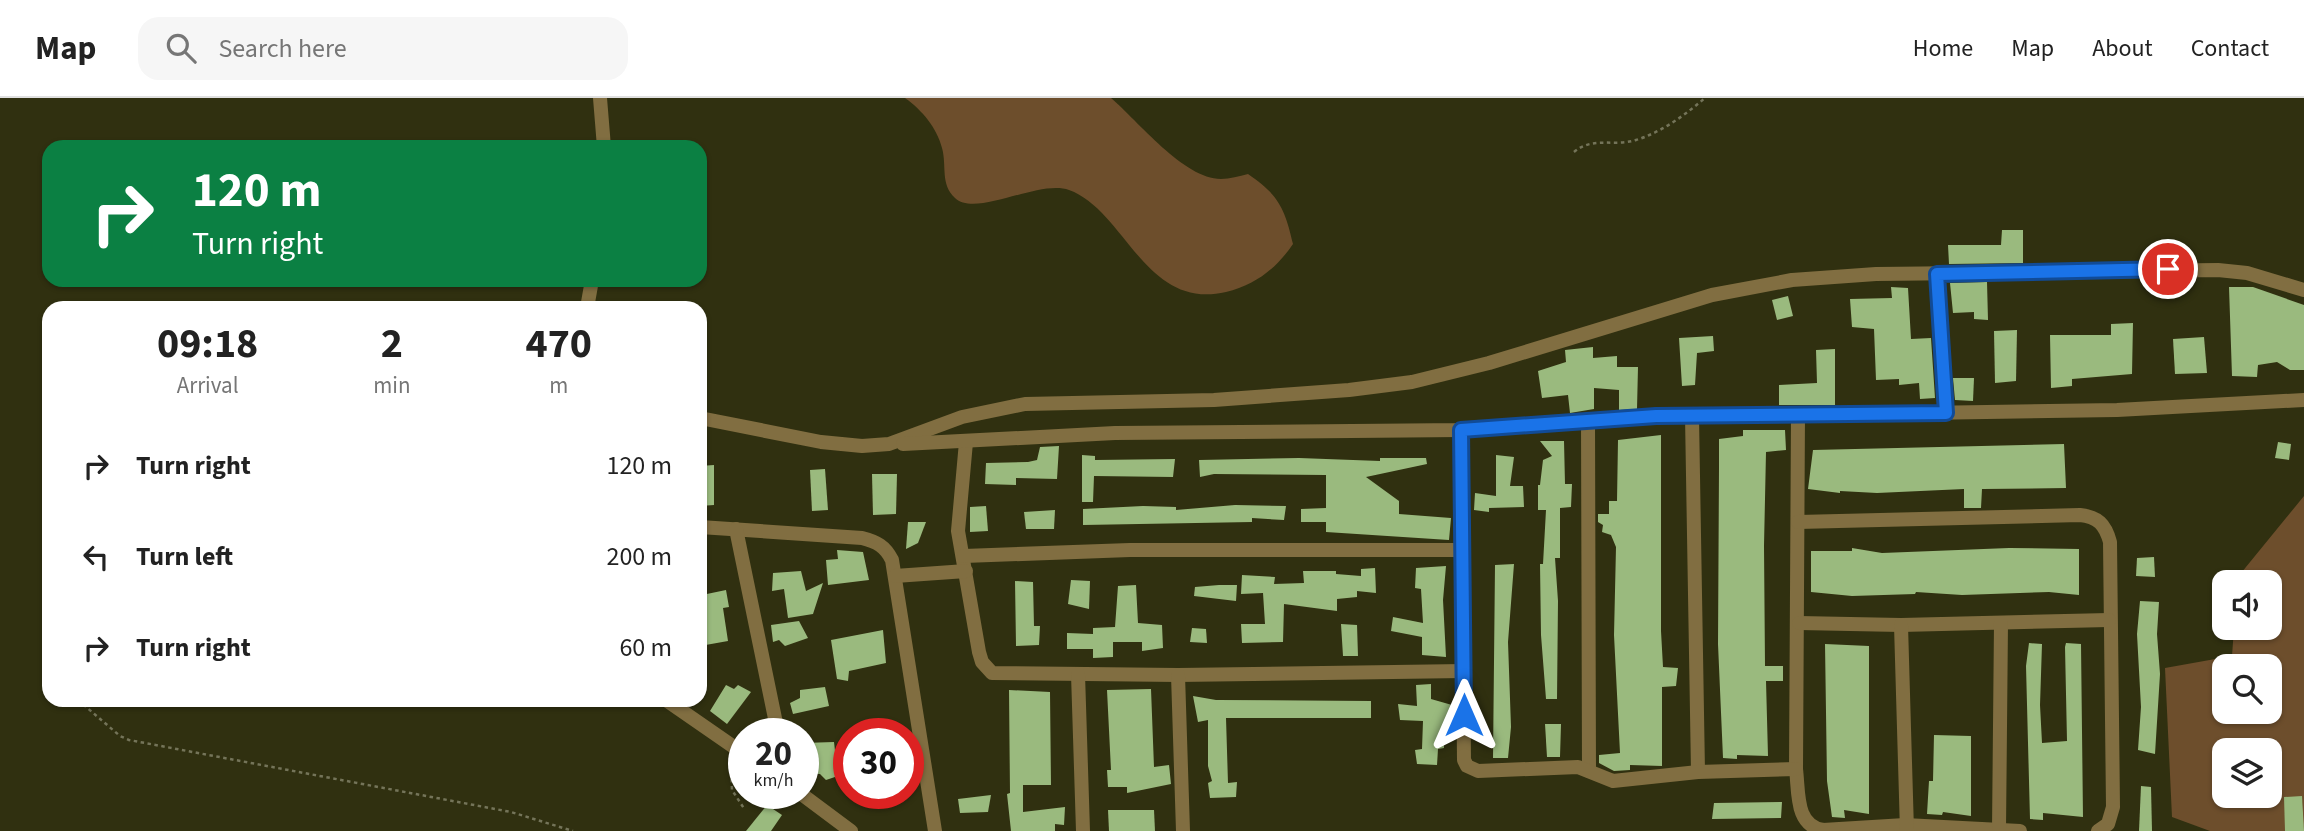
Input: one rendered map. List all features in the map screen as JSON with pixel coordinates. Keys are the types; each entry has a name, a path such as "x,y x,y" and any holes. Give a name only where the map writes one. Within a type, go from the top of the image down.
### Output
{"street":[{"path":"600,98 603,140"},
{"path":"889,444 962,417 1025,404 1214,400 1349,390 1412,382 1489,363 1712,295 1792,279 1876,274 2218,270 2248,273 2304,290"},
{"path":"1937,274 1946,413"},
{"path":"707,419 821,442 862,446 1115,433 1461,430 1588,420 1692,416 2117,410 2304,400"},
{"path":"1798,415 1799,624 1796,769 1800,810 1807,824 1813,828 2020,831"},
{"path":"1692,416 1698,772"},
{"path":"1588,420 1589,771"},
{"path":"1461,430 1464,760 1467,766 1478,771 1577,767 1602,779 1613,781 1698,772 1796,769"},
{"path":"966,442 958,514 979,652 986,668 1000,674 1178,675 1464,671"},
{"path":"1798,522 2094,517 2107,530 2110,542 2113,807 2108,824 2098,831"},
{"path":"707,527 876,541 887,549 895,576 935,831"},
{"path":"736,529 775,718"},
{"path":"964,556 1130,550 1464,550"},
{"path":"895,576 966,571"},
{"path":"1799,624 1901,625 2109,620"},
{"path":"1998,830 2001,623"},
{"path":"1901,625 1906,828"},
{"path":"1078,674 1083,831"},
{"path":"1178,675 1183,831"},
{"path":"676,707 728,743"},
{"path":"819,807 851,831"}],"path":[{"path":"1574,152 1583,145 1597,141 1634,141 1650,135 1681,117 1705,98"},
{"path":"86,707 120,736 129,740 511,812 573,831"}],"shaded area":[{"path":"905,98 1111,98 1162,147 1192,170 1221,179 1248,174 1259,182 1279,204 1293,244 1264,275 1237,289 1198,294 1175,287 1155,273 1138,256 1089,201 1069,190 1041,189 977,204 965,203 955,198 947,187 940,141 933,127"},
{"path":"2304,496 2304,831 2210,831 2172,817 2165,668 2212,660 2212,724 2282,724 2282,654 2232,654 2233,640 2282,640 2282,570 2244,570"}],"building":[{"path":"2002,230 2023,230 2023,263 1949,264 1948,245 2001,245"},
{"path":"1987,282 1988,320 1974,319 1974,312 1953,313 1950,283"},
{"path":"1891,287 1908,288 1911,339 1931,338 1935,398 1920,399 1919,383 1899,385 1899,379 1876,380 1874,329 1852,327 1850,299 1892,298"},
{"path":"2229,287 2253,287 2304,305 2304,370 2290,370 2277,362 2258,365 2257,377 2232,376"},
{"path":"1788,296 1793,316 1777,320 1772,300"},
{"path":"2133,323 2132,374 2072,379 2072,386 2051,388 2050,335 2111,335 2111,324"},
{"path":"2017,330 2016,381 1995,383 1994,331"},
{"path":"1713,336 1714,351 1697,353 1695,385 1682,386 1679,338"},
{"path":"2204,337 2207,373 2175,374 2173,339"},
{"path":"1593,347 1593,358 1617,356 1617,367 1638,367 1637,409 1619,410 1619,390 1594,388 1594,409 1570,413 1568,395 1542,398 1538,371 1566,362 1565,350"},
{"path":"1835,349 1835,405 1779,405 1779,385 1817,383 1816,350"},
{"path":"1953,378 1974,378 1973,401 1955,400"},
{"path":"1743,430 1785,430 1786,450 1766,452 1764,546 1765,666 1783,666 1783,681 1766,681 1768,756 1737,755 1737,759 1723,758 1718,644 1719,439 1743,436"},
{"path":"1661,435 1663,667 1678,668 1676,686 1662,687 1662,766 1630,765 1630,770 1614,771 1599,763 1599,755 1620,753 1614,635 1616,547 1611,535 1602,532 1603,525 1598,522 1598,514 1609,514 1609,501 1617,501 1618,440"},
{"path":"1540,441 1564,441 1565,484 1572,484 1571,507 1560,508 1560,558 1555,558 1558,601 1557,699 1546,699 1541,635 1540,564 1543,564 1546,510 1538,510 1538,485 1543,460 1552,456"},
{"path":"2278,442 2291,444 2289,460 2275,458"},
{"path":"2064,444 2066,488 1982,489 1981,508 1964,508 1964,489 1840,493 1808,489 1813,450"},
{"path":"1059,446 1057,479 1016,478 1016,485 985,484 986,463 1037,460 1040,447"},
{"path":"1082,455 1095,456 1095,460 1175,459 1173,477 1094,476 1093,502 1082,502"},
{"path":"1496,455 1514,457 1510,486 1523,486 1524,507 1489,508 1489,512 1474,510 1475,493 1496,496"},
{"path":"1299,458 1380,461 1380,458 1426,458 1427,464 1366,477 1399,501 1399,514 1451,518 1449,540 1326,532 1326,522 1301,522 1301,509 1326,508 1326,475 1214,474 1200,477 1199,460"},
{"path":"714,465 714,505 707,506 707,466"},
{"path":"825,469 828,510 812,511 810,470"},
{"path":"872,474 897,474 896,514 873,515"},
{"path":"1235,505 1286,506 1284,520 1252,518 1252,522 1083,525 1083,509 1143,506 1176,507 1176,510"},
{"path":"986,506 988,531 970,532 970,507"},
{"path":"1055,510 1054,529 1026,529 1024,512"},
{"path":"908,522 926,522 918,543 906,549"},
{"path":"1852,548 1882,553 2009,548 2079,549 2079,595 2049,592 1962,595 1916,592 1852,596 1811,592 1811,551 1852,551"},
{"path":"837,550 863,552 869,580 828,585 826,560 838,559"},
{"path":"2154,557 2155,577 2136,576 2137,558"},
{"path":"1514,564 1508,642 1511,727 1508,758 1493,758 1495,565"},
{"path":"1446,566 1443,600 1446,657 1422,655 1422,637 1391,631 1393,617 1423,623 1421,589 1415,588 1416,568"},
{"path":"1375,568 1376,593 1357,591 1357,597 1337,599 1337,611 1284,604 1283,642 1242,643 1241,624 1265,624 1263,593 1241,594 1242,575 1275,577 1274,584 1304,583 1303,571 1336,571 1336,574 1361,576 1361,569"},
{"path":"801,571 806,591 823,583 813,614 788,618 784,589 772,591 773,573"},
{"path":"1071,580 1090,581 1089,609 1068,604"},
{"path":"1015,581 1033,582 1034,626 1040,626 1039,645 1016,646"},
{"path":"1136,585 1138,623 1162,625 1163,648 1142,651 1142,642 1113,642 1113,657 1093,658 1093,649 1067,649 1067,633 1093,634 1093,628 1115,627 1118,586"},
{"path":"1237,585 1236,601 1194,596 1195,587"},
{"path":"726,590 729,607 723,608 728,641 707,645 707,594"},
{"path":"2140,601 2159,602 2157,634 2160,674 2155,754 2138,750 2141,707 2137,634"},
{"path":"799,621 808,638 785,646 779,640 773,642 771,625"},
{"path":"1341,624 1357,625 1358,656 1343,656"},
{"path":"1192,628 1206,629 1207,643 1190,642"},
{"path":"883,630 886,663 849,671 848,681 837,679 831,640"},
{"path":"2029,643 2042,644 2042,743 2067,741 2065,647 2066,643 2081,644 2083,817 2043,813 2043,820 2030,819 2026,666"},
{"path":"1825,644 1869,646 1869,814 1844,810 1845,818 1832,817 1827,781"},
{"path":"1431,684 1431,699 1452,705 1451,721 1444,721 1444,748 1438,749 1437,765 1417,764 1415,750 1422,749 1423,721 1400,720 1398,704 1417,706 1416,685"},
{"path":"726,685 734,689 738,685 751,692 732,718 728,718 727,724 710,711"},
{"path":"825,687 829,706 793,714 790,703 800,698 800,690"},
{"path":"1151,689 1154,767 1169,765 1171,784 1127,793 1127,787 1108,787 1107,770 1111,770 1107,690"},
{"path":"1009,690 1050,692 1051,785 1023,785 1023,812 1065,807 1064,825 1055,824 1055,831 1011,831 1007,794 1010,793"},
{"path":"1193,696 1216,700 1371,701 1371,718 1226,718 1228,783 1237,782 1236,797 1210,798 1208,783 1212,781 1208,766 1208,720 1198,722"},
{"path":"1545,724 1561,724 1560,757 1547,757"},
{"path":"1934,735 1971,736 1971,816 1943,812 1942,815 1927,814 1929,781 1933,781"},
{"path":"819,742 833,742 833,778 826,780 819,774"},
{"path":"2141,786 2151,787 2152,831 2139,831"},
{"path":"991,795 988,812 960,813 958,799"},
{"path":"2302,796 2304,831 2285,831 2284,797"},
{"path":"1782,802 1781,818 1712,819 1714,803"},
{"path":"764,809 773,809 782,815 771,831 746,831"},
{"path":"1108,810 1154,810 1155,831 1109,831"}],"route":[{"path":"1464,715 1461,430 1656,416 1946,413 1937,274 2168,269"}]}
